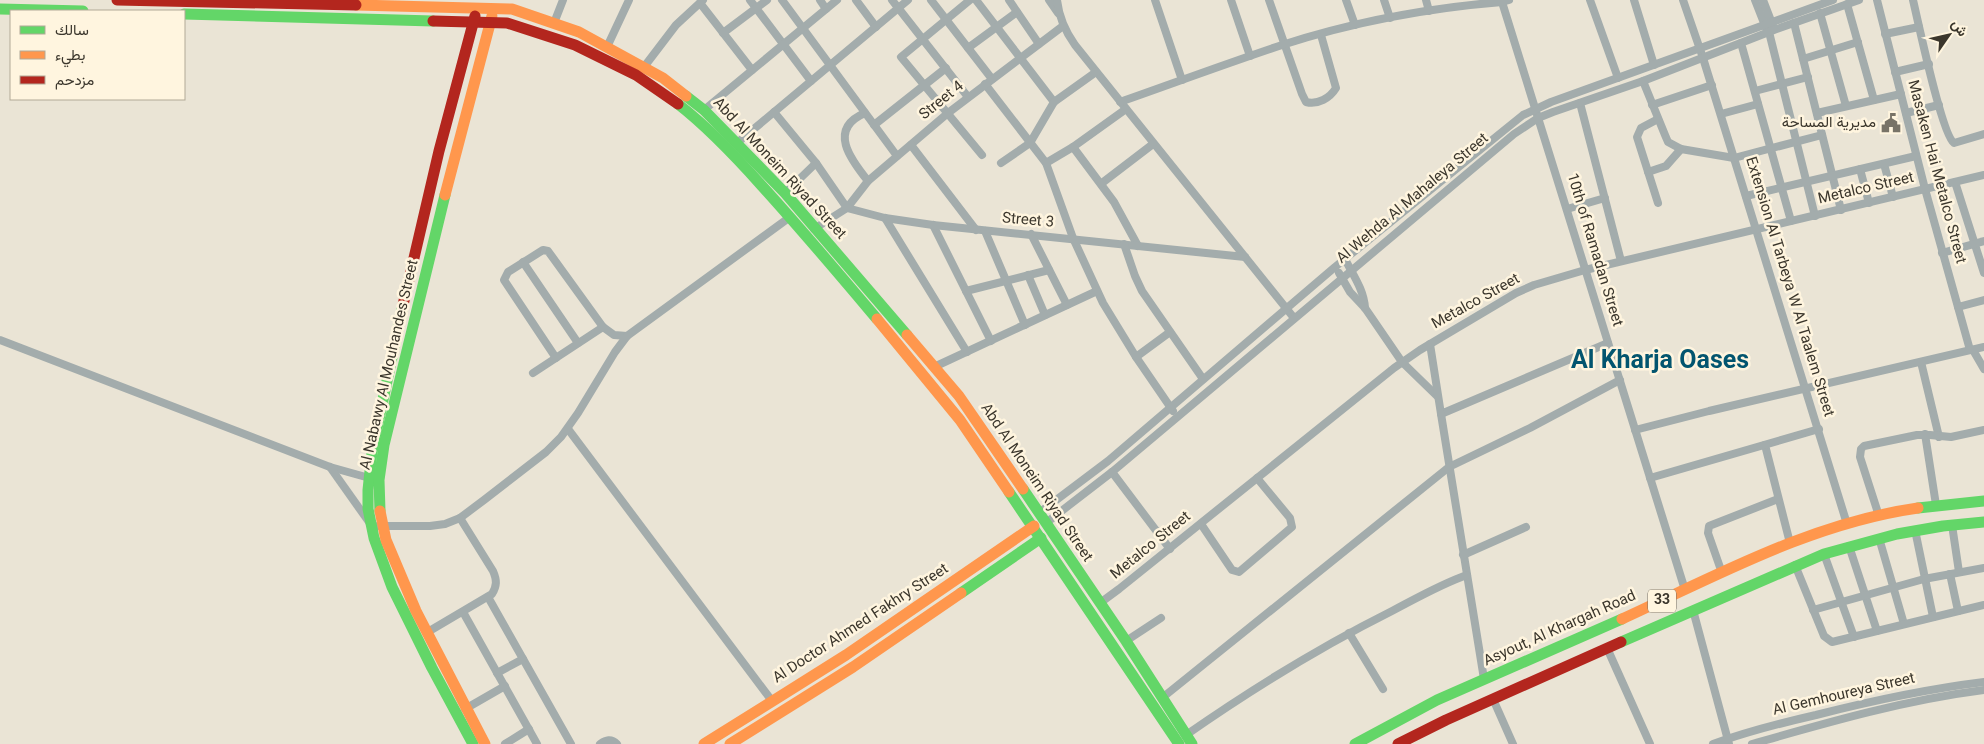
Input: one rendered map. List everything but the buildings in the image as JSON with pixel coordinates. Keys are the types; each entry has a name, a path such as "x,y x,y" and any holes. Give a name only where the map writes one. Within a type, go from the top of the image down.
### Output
{"main road":[{"name":"Abd Al Moneim Riyad Street","path":"117,0 322,4 374,3 478,7 496,4 579,32 644,67 684,94 704,110 785,193 959,396 1126,641 1162,698 1185,741"},
{"path":"322,4 322,18"},
{"name":"Al Nabawy Al Mouhandes Street","path":"485,744 426,633 403,583 383,526 374,480 396,400 467,105 496,4"},
{"path":"2,6 67,10"},
{"name":"Al Nabawy Al Mouhandes Street","path":"473,744 404,612 379,553 371,525 383,397 426,206 478,7"},
{"name":"Abd Al Moneim Riyad Street","path":"185,14 490,22 521,26 575,45 611,62 657,88 713,134 805,233 934,388 974,439 1089,609 1185,741"},
{"path":"426,206 441,211"},
{"path":"394,346 407,349"},
{"path":"383,397 396,400"},
{"path":"974,439 985,432"},
{"name":"Asyout, Al Khargah Road","path":"1355,744 1420,708 1790,542 1879,516 1936,505 1984,501"},
{"name":"33","path":"1398,744 1607,648 1824,554 1915,530 1984,522"},
{"name":"Al Doctor Ahmed Fakhry Street","path":"704,744 846,655 1034,526"},
{"name":"Al Doctor Ahmed Fakhry Street","path":"730,744 853,667 1041,538"},
{"path":"846,655 853,667"}],"street":[{"path":"554,23 563,0"},
{"path":"607,47 629,0"},
{"path":"750,0 811,80"},
{"path":"723,33 767,0"},
{"path":"782,0 897,156"},
{"path":"820,0 826,9"},
{"path":"704,110 838,0"},
{"path":"856,0 876,27"},
{"path":"892,0 968,97"},
{"path":"737,143 908,0"},
{"path":"931,0 968,48 1030,144 1046,163 1073,238 1097,291 1136,357 1177,417"},
{"path":"970,0 901,57 982,154"},
{"path":"976,0 1054,102"},
{"path":"1009,0 1039,44"},
{"path":"1049,0 1059,14"},
{"path":"1057,0 1059,14 1069,36 1153,144 1294,318"},
{"path":"1155,0 1182,80"},
{"path":"1231,0 1250,56"},
{"path":"1269,0 1306,102 1314,103 1329,96 1336,88 1321,35"},
{"path":"1346,0 1355,25"},
{"path":"1384,0 1390,18"},
{"path":"1426,0 1429,10"},
{"path":"1590,0 1618,78"},
{"path":"1634,0 1654,65"},
{"name":"Extension Al Tarbeya W Al Taalem Street","path":"1683,0 1712,85 1847,524"},
{"path":"1755,0 1768,22"},
{"path":"1763,0 1782,84 1816,216"},
{"name":"Al Wehda Al Mahaleya Street","path":"1039,513 1108,461 1335,267 1511,124 1535,108 1833,0"},
{"name":"Al Wehda Al Mahaleya Street","path":"1046,523 1112,472 1501,143 1538,118 1643,81 1770,31 1859,0"},
{"name":"Masaken Hai Metalco Street","path":"1877,0 1942,253 1971,350 1984,368"},
{"path":"1913,0 1928,64 1949,138 1952,142 1984,134"},
{"path":"644,67 676,25 701,1 752,70"},
{"path":"1120,102 1284,44 1355,25 1461,3 1505,1"},
{"name":"10th of Ramadan Street","path":"1505,1 1538,118 1685,590"},
{"path":"266,16 267,2"},
{"path":"1847,4 1874,100"},
{"path":"968,48 1017,12"},
{"path":"1820,13 1846,106"},
{"path":"1794,23 1841,210"},
{"name":"Street 4","path":"847,208 868,181 948,113 1063,26"},
{"path":"1885,34 1919,27"},
{"path":"1803,59 1858,42"},
{"path":"1741,43 1791,221"},
{"path":"1895,72 1928,64"},
{"path":"874,125 946,68"},
{"path":"1001,163 1030,144 1054,102 1096,72"},
{"path":"1755,91 1808,77"},
{"path":"1643,81 1668,142 1681,148 1734,158 1822,135"},
{"path":"1652,105 1712,85"},
{"path":"1816,113 1901,94"},
{"path":"1580,103 1621,261"},
{"path":"1721,114 1758,104"},
{"path":"1906,113 1939,105"},
{"path":"1046,163 1073,147 1126,109"},
{"path":"774,112 816,163 847,208 805,233"},
{"path":"865,113 850,122 844,138 845,147 850,157 868,181"},
{"path":"1658,119 1641,128 1638,134 1638,141 1658,203"},
{"path":"1102,183 1153,144"},
{"path":"911,145 976,230"},
{"path":"1073,147 1102,183 1138,246"},
{"path":"1648,172 1666,166 1681,148"},
{"path":"1746,196 1916,156"},
{"path":"785,193 816,163"},
{"path":"1884,164 1893,197"},
{"path":"1860,169 1869,203"},
{"name":"Metalco Street","path":"1089,609 1100,603 1170,549 1402,362 1516,293 1586,270 1621,261 1984,175"},
{"path":"1955,182 1984,273"},
{"path":"1567,209 1605,198"},
{"name":"Street 3","path":"847,208 885,218 933,225 1244,257"},
{"path":"330,467 371,525 430,526 460,518 546,452 568,429 615,352 627,336 790,217"},
{"path":"885,218 967,352"},
{"path":"933,225 991,341"},
{"path":"985,231 1025,324"},
{"path":"1031,234 1067,305"},
{"path":"1942,253 1984,241"},
{"path":"1124,244 1134,276 1142,291 1203,379"},
{"path":"556,358 505,283 506,274 541,250 548,251 603,327 614,335 627,336"},
{"path":"1345,259 1362,292 1365,308"},
{"path":"523,262 578,343"},
{"path":"1335,267 1350,292 1365,308 1402,362 1437,396"},
{"path":"966,292 1049,270"},
{"path":"1028,275 1046,315"},
{"path":"934,367 1097,291"},
{"path":"1958,307 1984,300"},
{"path":"533,373 603,327"},
{"path":"1136,357 1170,332"},
{"path":"0,340 330,467 374,480"},
{"path":"1441,414 1608,343"},
{"path":"1430,344 1484,679"},
{"path":"1635,430 1984,347"},
{"path":"1921,362 1939,437"},
{"path":"1162,698 1449,466 1536,425 1620,380"},
{"path":"568,429 772,701"},
{"path":"1650,478 1819,429"},
{"path":"1879,516 1860,457 1861,449 1925,434 1939,437 1957,437 1984,430"},
{"path":"1925,434 1936,505"},
{"path":"1765,445 1790,542"},
{"path":"1112,472 1170,549"},
{"path":"1201,524 1232,570 1239,572 1292,527 1290,518 1257,478"},
{"path":"1063,496 1069,505"},
{"path":"1722,573 1708,533 1709,526 1778,498"},
{"path":"426,633 488,597 496,587 496,579 460,518"},
{"path":"1952,525 1959,572"},
{"path":"1463,555 1526,527"},
{"path":"1915,530 1933,617"},
{"path":"1879,538 1904,624"},
{"path":"1849,546 1877,631"},
{"path":"1824,554 1854,637"},
{"path":"1795,565 1827,640 1836,642 1984,605"},
{"path":"1813,610 1924,579 1984,568"},
{"path":"1950,574 1958,611"},
{"path":"1185,741 1226,707 1349,633 1440,586 1467,575"},
{"path":"488,597 572,744"},
{"path":"1693,610 1728,741"},
{"path":"463,612 537,744"},
{"path":"1126,641 1161,618"},
{"path":"1349,633 1383,689"},
{"path":"1607,648 1650,744"},
{"path":"497,672 523,659"},
{"name":"Al Gemhoureya Street","path":"1752,744 1801,729 1970,688 1984,682"},
{"path":"465,709 505,686"},
{"name":"Al Gemhoureya Street","path":"1713,744 1798,719 1927,690 1970,688 1984,690"},
{"path":"1493,699 1513,744"},
{"path":"1882,699 1884,708"},
{"path":"1798,719 1801,729"},
{"path":"505,744 529,729"},
{"path":"600,744 608,740 612,740 617,744"}],"traffic: fast":[{"path":"0,9 42,10"},
{"path":"185,14 433,21"},
{"path":"686,96 704,110 785,193 907,335"},
{"path":"678,104 742,164 877,319"},
{"path":"380,511 379,480 384,445 445,195"},
{"path":"403,305 372,452 368,509 374,538 392,587 432,668 473,744"},
{"path":"1023,489 1126,641 1192,744"},
{"path":"1009,492 1179,744"},
{"path":"1918,508 1984,501"},
{"path":"1621,642 1824,554 1897,534 1943,526 1984,522"},
{"path":"961,593 1041,538"},
{"path":"1355,744 1437,700 1622,619"}],"traffic: slow":[{"path":"356,5 512,9 579,32 663,78 686,96"},
{"path":"445,195 492,16"},
{"path":"877,319 960,420 1009,492"},
{"path":"907,335 959,396 1023,489"},
{"path":"1622,619 1730,568 1803,538 1879,515 1918,508"},
{"path":"380,511 386,540 416,611 485,744"},
{"path":"704,744 846,655 1034,526"},
{"path":"730,744 853,667 961,593"}],"traffic: jam":[{"path":"117,0 356,5"},
{"path":"403,305 439,151 475,16"},
{"path":"433,21 507,23 575,45 636,75 678,104"},
{"path":"1398,744 1446,720 1621,642"}],"place":[{"name":"مديرية المساحة","path":"1891,123"}],"district":[{"name":"Al Kharja Oases","path":"1660,361"}]}
